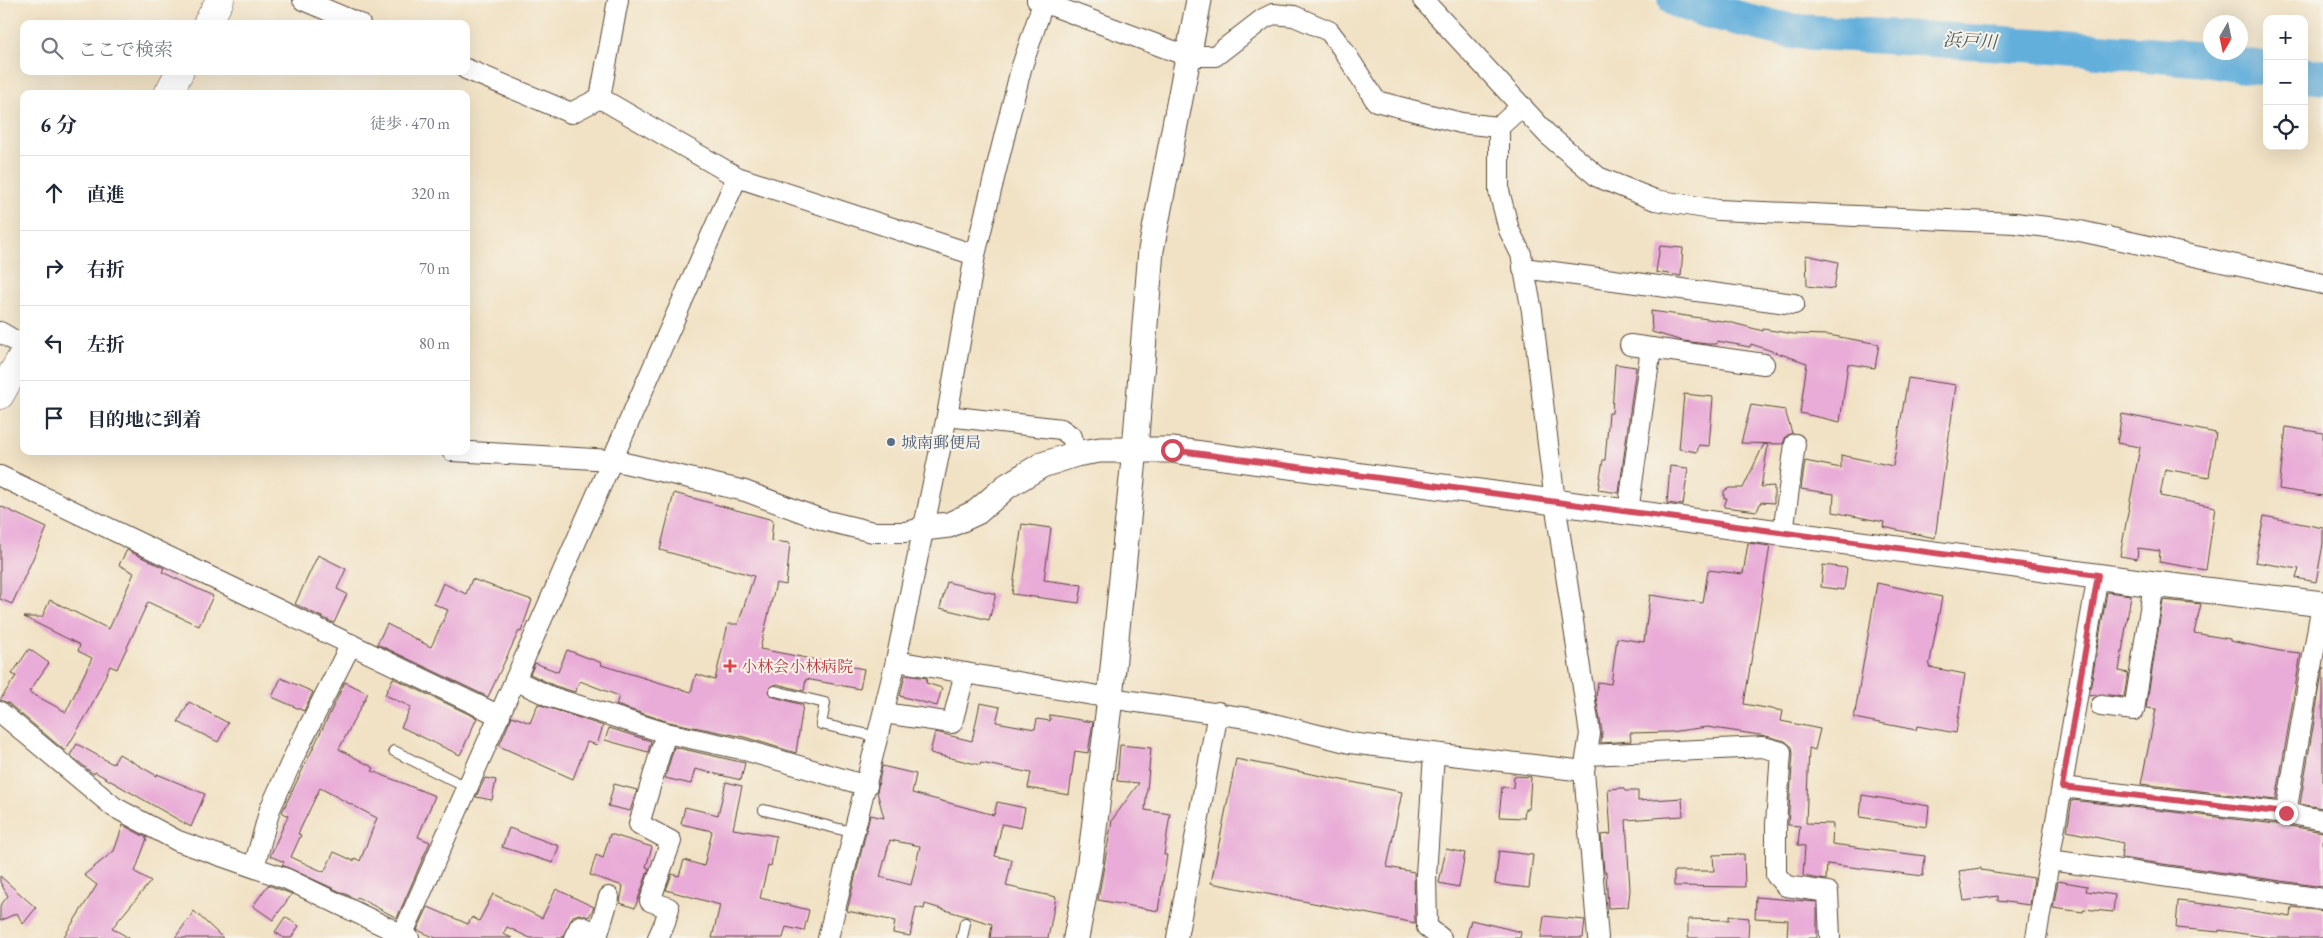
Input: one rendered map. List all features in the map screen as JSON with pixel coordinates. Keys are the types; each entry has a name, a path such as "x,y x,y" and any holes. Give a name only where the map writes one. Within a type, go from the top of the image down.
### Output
{"highway":[{"path":"209,20 220,0"},
{"path":"170,90 178,75"},
{"path":"0,395 20,360"}],"street":[{"path":"303,0 350,20"},
{"path":"600,98 618,0"},
{"path":"1076,938 1090,862 1110,698 1135,449 1151,250 1198,0"},
{"path":"1423,0 1547,134 1598,177 1655,200 1718,210 2015,223 2080,231 2323,284"},
{"path":"828,938 896,661 947,416 975,255 1021,69 1041,1 1187,56 1215,56 1263,19 1273,14 1294,16 1329,31 1376,101 1461,123 1499,127"},
{"path":"470,71 571,113 600,98"},
{"path":"600,98 737,177 975,255"},
{"path":"1522,106 1499,127 1499,190 1509,230 1521,254 1532,311 1555,502 1590,734 1586,763 1598,938"},
{"path":"0,712 114,807 178,841 287,879 404,937 737,177"},
{"path":"1523,268 1794,304"},
{"path":"0,332 20,344"},
{"path":"1630,345 1764,364"},
{"path":"1628,512 1651,348"},
{"path":"947,416 1061,430 1072,436 1076,454"},
{"path":"1783,534 1795,444"},
{"path":"470,452 612,460 745,491 823,520 873,532 905,532 949,525 977,512 1007,486 1042,465 1076,454 1100,450 1172,450 2154,584 2323,604 2286,813"},
{"path":"0,476 500,716"},
{"path":"2036,938 2098,575"},
{"path":"2101,706 2134,710 2154,584"},
{"path":"254,868 270,809 296,752 351,644"},
{"path":"896,661 1110,698 1218,712 1350,743 1434,754 1586,763 1763,747 1781,752 1776,824 1776,875 1786,886 1828,892 1830,938"},
{"path":"884,713 952,723 965,673"},
{"path":"515,680 551,697 666,734 741,749 866,786"},
{"path":"1177,938 1218,712"},
{"path":"658,938 669,908 650,901 671,840 639,824 666,734"},
{"path":"1434,754 1426,875 1427,927 1441,938"},
{"path":"2062,787 2286,813 2323,820"},
{"path":"2050,860 2323,899"},
{"path":"574,938 580,926 598,934 609,897"}],"lane":[{"path":"775,691 825,703 821,724 878,737"},
{"path":"394,751 468,788"},
{"path":"764,810 854,833"},
{"path":"962,938 965,923"}],"building":[{"path":"1660,246 1683,248 1681,276 1656,272"},
{"path":"1806,255 1838,262 1834,289 1807,286"},
{"path":"1651,311 1729,322 1763,331 1763,329 1794,334 1828,335 1879,344 1875,368 1848,364 1840,422 1800,413 1807,363 1751,344 1750,347 1717,341 1717,344 1707,344 1683,341 1652,332"},
{"path":"1615,364 1636,367 1619,493 1598,490 1603,460 1605,460 1609,413 1612,413"},
{"path":"1908,378 1956,385 1935,538 1883,527 1884,522 1833,512 1834,494 1801,489 1805,461 1841,468 1841,455 1893,466"},
{"path":"1684,394 1713,397 1709,446 1699,445 1697,452 1679,449"},
{"path":"1751,405 1785,410 1792,433 1786,436 1783,444 1741,443"},
{"path":"2122,414 2216,433 2209,477 2165,469 2160,496 2215,507 2206,570 2159,562 2160,551 2138,548 2137,559 2120,556 2140,447 2117,443"},
{"path":"2286,427 2323,433 2323,496 2279,489"},
{"path":"1764,444 1768,445 1761,487 1774,486 1774,503 1761,502 1757,511 1724,507 1727,498 1724,498 1724,491 1729,488 1743,488"},
{"path":"1670,466 1688,468 1683,505 1667,503"},
{"path":"674,493 773,520 771,541 790,543 786,585 776,583 760,649 864,669 860,689 806,679 804,691 777,684 770,687 768,692 771,696 803,705 796,753 744,737 669,722 616,705 619,696 580,681 575,692 555,686 530,674 535,663 558,672 567,650 602,663 601,665 691,692 696,674 715,680 728,624 738,624 754,576 660,550"},
{"path":"0,506 47,528 12,604 0,599"},
{"path":"2264,516 2323,528 2323,544 2316,582 2296,578 2299,569 2255,562"},
{"path":"1022,524 1051,528 1044,580 1082,585 1079,603 1012,594"},
{"path":"1748,543 1770,546 1744,704 1783,711 1781,721 1820,729 1815,750 1809,748 1806,823 1833,824 1832,844 1925,856 1923,876 1827,864 1826,880 1803,876 1805,846 1798,845 1800,826 1788,825 1793,753 1792,747 1785,741 1766,736 1707,727 1670,732 1630,733 1631,741 1601,743 1602,732 1596,697 1598,682 1611,684 1617,638 1644,642 1650,595 1703,603 1708,570 1743,574"},
{"path":"127,550 164,568 162,572 213,596 199,626 148,602 117,669 110,666 89,711 65,751 8,703 0,700 16,676 12,674 29,649 49,663 29,692 66,712 92,658 78,651 80,645 24,617 42,617 50,600 109,629 134,573 119,565"},
{"path":"318,555 346,569 337,589 347,594 334,623 295,604"},
{"path":"1823,565 1847,568 1844,590 1821,587"},
{"path":"472,579 532,600 521,632 519,631 488,697 377,644 387,624 431,647 448,610 434,604 443,583 466,594"},
{"path":"947,582 996,594 989,620 940,608"},
{"path":"1877,583 1942,597 1929,667 1965,674 1956,733 1917,726 1916,730 1854,718"},
{"path":"2107,592 2131,595 2119,671 2128,673 2124,697 2102,694 2089,696"},
{"path":"2163,600 2201,604 2194,633 2230,639 2230,641 2280,651 2301,653 2276,800 2141,784 2156,709 2146,708"},
{"path":"2323,668 2323,808 2300,804"},
{"path":"905,675 927,678 926,683 942,688 937,706 900,696"},
{"path":"281,678 313,692 304,711 272,697"},
{"path":"393,678 477,718 460,755 401,727 411,707 385,695"},
{"path":"345,682 368,693 339,749 374,768 372,771 435,796 418,837 430,842 397,918 357,897 356,899 282,865 284,862 270,856 288,816 282,812","holes":["320,788 377,818 360,861 355,858 354,861 334,852 324,872 291,857 301,835 298,834"]},
{"path":"189,702 228,723 218,742 178,722"},
{"path":"980,703 1000,707 996,722 1035,729 1037,719 1050,721 1050,715 1093,722 1088,753 1075,751 1069,795 1028,788 1031,773 981,763 980,765 930,753 935,732 972,741"},
{"path":"538,704 603,726 597,745 587,742 573,779 499,746 512,716 530,723"},
{"path":"609,728 651,741 648,752 605,740"},
{"path":"77,744 113,764 119,754 157,776 157,774 205,794 191,827 95,772 94,774 91,772 70,755"},
{"path":"1120,745 1151,748 1145,810 1170,814 1164,855 1167,855 1158,911 1098,900 1112,820 1139,783 1117,781"},
{"path":"674,747 745,763 741,780 695,769 691,784 665,778"},
{"path":"1236,759 1402,792 1387,867 1414,872 1415,923 1211,883"},
{"path":"882,766 916,774 912,793 994,815 997,802 1025,808 1021,828 1002,824 995,856 1012,860 1006,886 1056,897 1048,938 990,938 992,924 925,904 924,909 916,907 910,936 893,933 895,921 847,911 870,815 884,818 877,792","holes":["890,840 920,846 911,885 880,877"]},
{"path":"1514,776 1531,777 1529,809 1525,809 1524,818 1499,817 1502,787 1513,788"},
{"path":"485,778 496,780 492,800 476,797"},
{"path":"726,782 742,786 733,829 776,836 771,866 768,865 760,898 809,910 804,931 786,927 783,938 712,938 720,905 666,890 672,874 679,876 684,860 704,866 712,831 681,824 685,807 718,815"},
{"path":"614,784 637,790 630,811 608,806"},
{"path":"1623,788 1625,791 1638,791 1638,801 1682,798 1683,816 1626,820 1630,890 1628,907 1608,908 1601,835 1611,834 1608,789"},
{"path":"1862,795 1929,806 1927,827 1860,817"},
{"path":"2072,800 2284,825 2323,832 2323,887 2121,858 2123,843 2067,831"},
{"path":"123,825 147,838 135,872 151,881 112,928 129,938 63,938 97,885 84,875 114,851"},
{"path":"509,828 559,846 553,863 502,847"},
{"path":"610,834 652,847 646,867 649,868 635,908 620,903 623,886 590,875 596,855 603,858"},
{"path":"1446,849 1465,853 1459,887 1439,883"},
{"path":"1499,851 1533,855 1529,888 1495,884"},
{"path":"1744,854 1745,887 1674,886 1674,871 1714,871 1713,855"},
{"path":"1981,868 1981,870 2034,878 2030,905 1998,901 1998,896 1964,901 1959,871"},
{"path":"0,876 36,908 23,924 17,913 0,921 0,906 8,896 0,882"},
{"path":"2058,881 2087,886 2086,891 2115,895 2113,912 2084,909 2083,912 2053,908"},
{"path":"268,885 292,894 273,920 253,906"},
{"path":"556,889 594,907 589,917 579,914 573,916 562,938 530,938 507,927 503,934 512,938 436,938 417,930 428,907 468,924 472,917 479,921 493,894 542,918"},
{"path":"1756,897 1817,902 1817,938 1787,938 1788,920 1755,918"},
{"path":"2178,901 2291,917 2292,907 2323,911 2323,938 2271,938 2219,930 2219,932 2176,928"},
{"path":"194,911 223,938 175,938"},
{"path":"1544,916 1585,920 1583,938 1541,938"},
{"path":"1729,916 1749,918 1748,938 1688,938 1688,919 1729,920"},
{"path":"285,917 299,926 291,938 284,938 275,932"},
{"path":"1471,920 1521,932 1520,938 1466,938"}],"waterway":[{"name":"浜戸川","path":"1676,0 1704,10 1790,31 2046,46 2200,59 2263,68"},
{"name":"浜戸川","path":"2308,75 2323,77"}],"place":[{"name":"城南郵便局","path":"891,442"},
{"name":"小林会小林病院","path":"730,666"}],"route":[{"path":"1172,450 1783,534 2098,575 2062,787 2286,813"}]}
